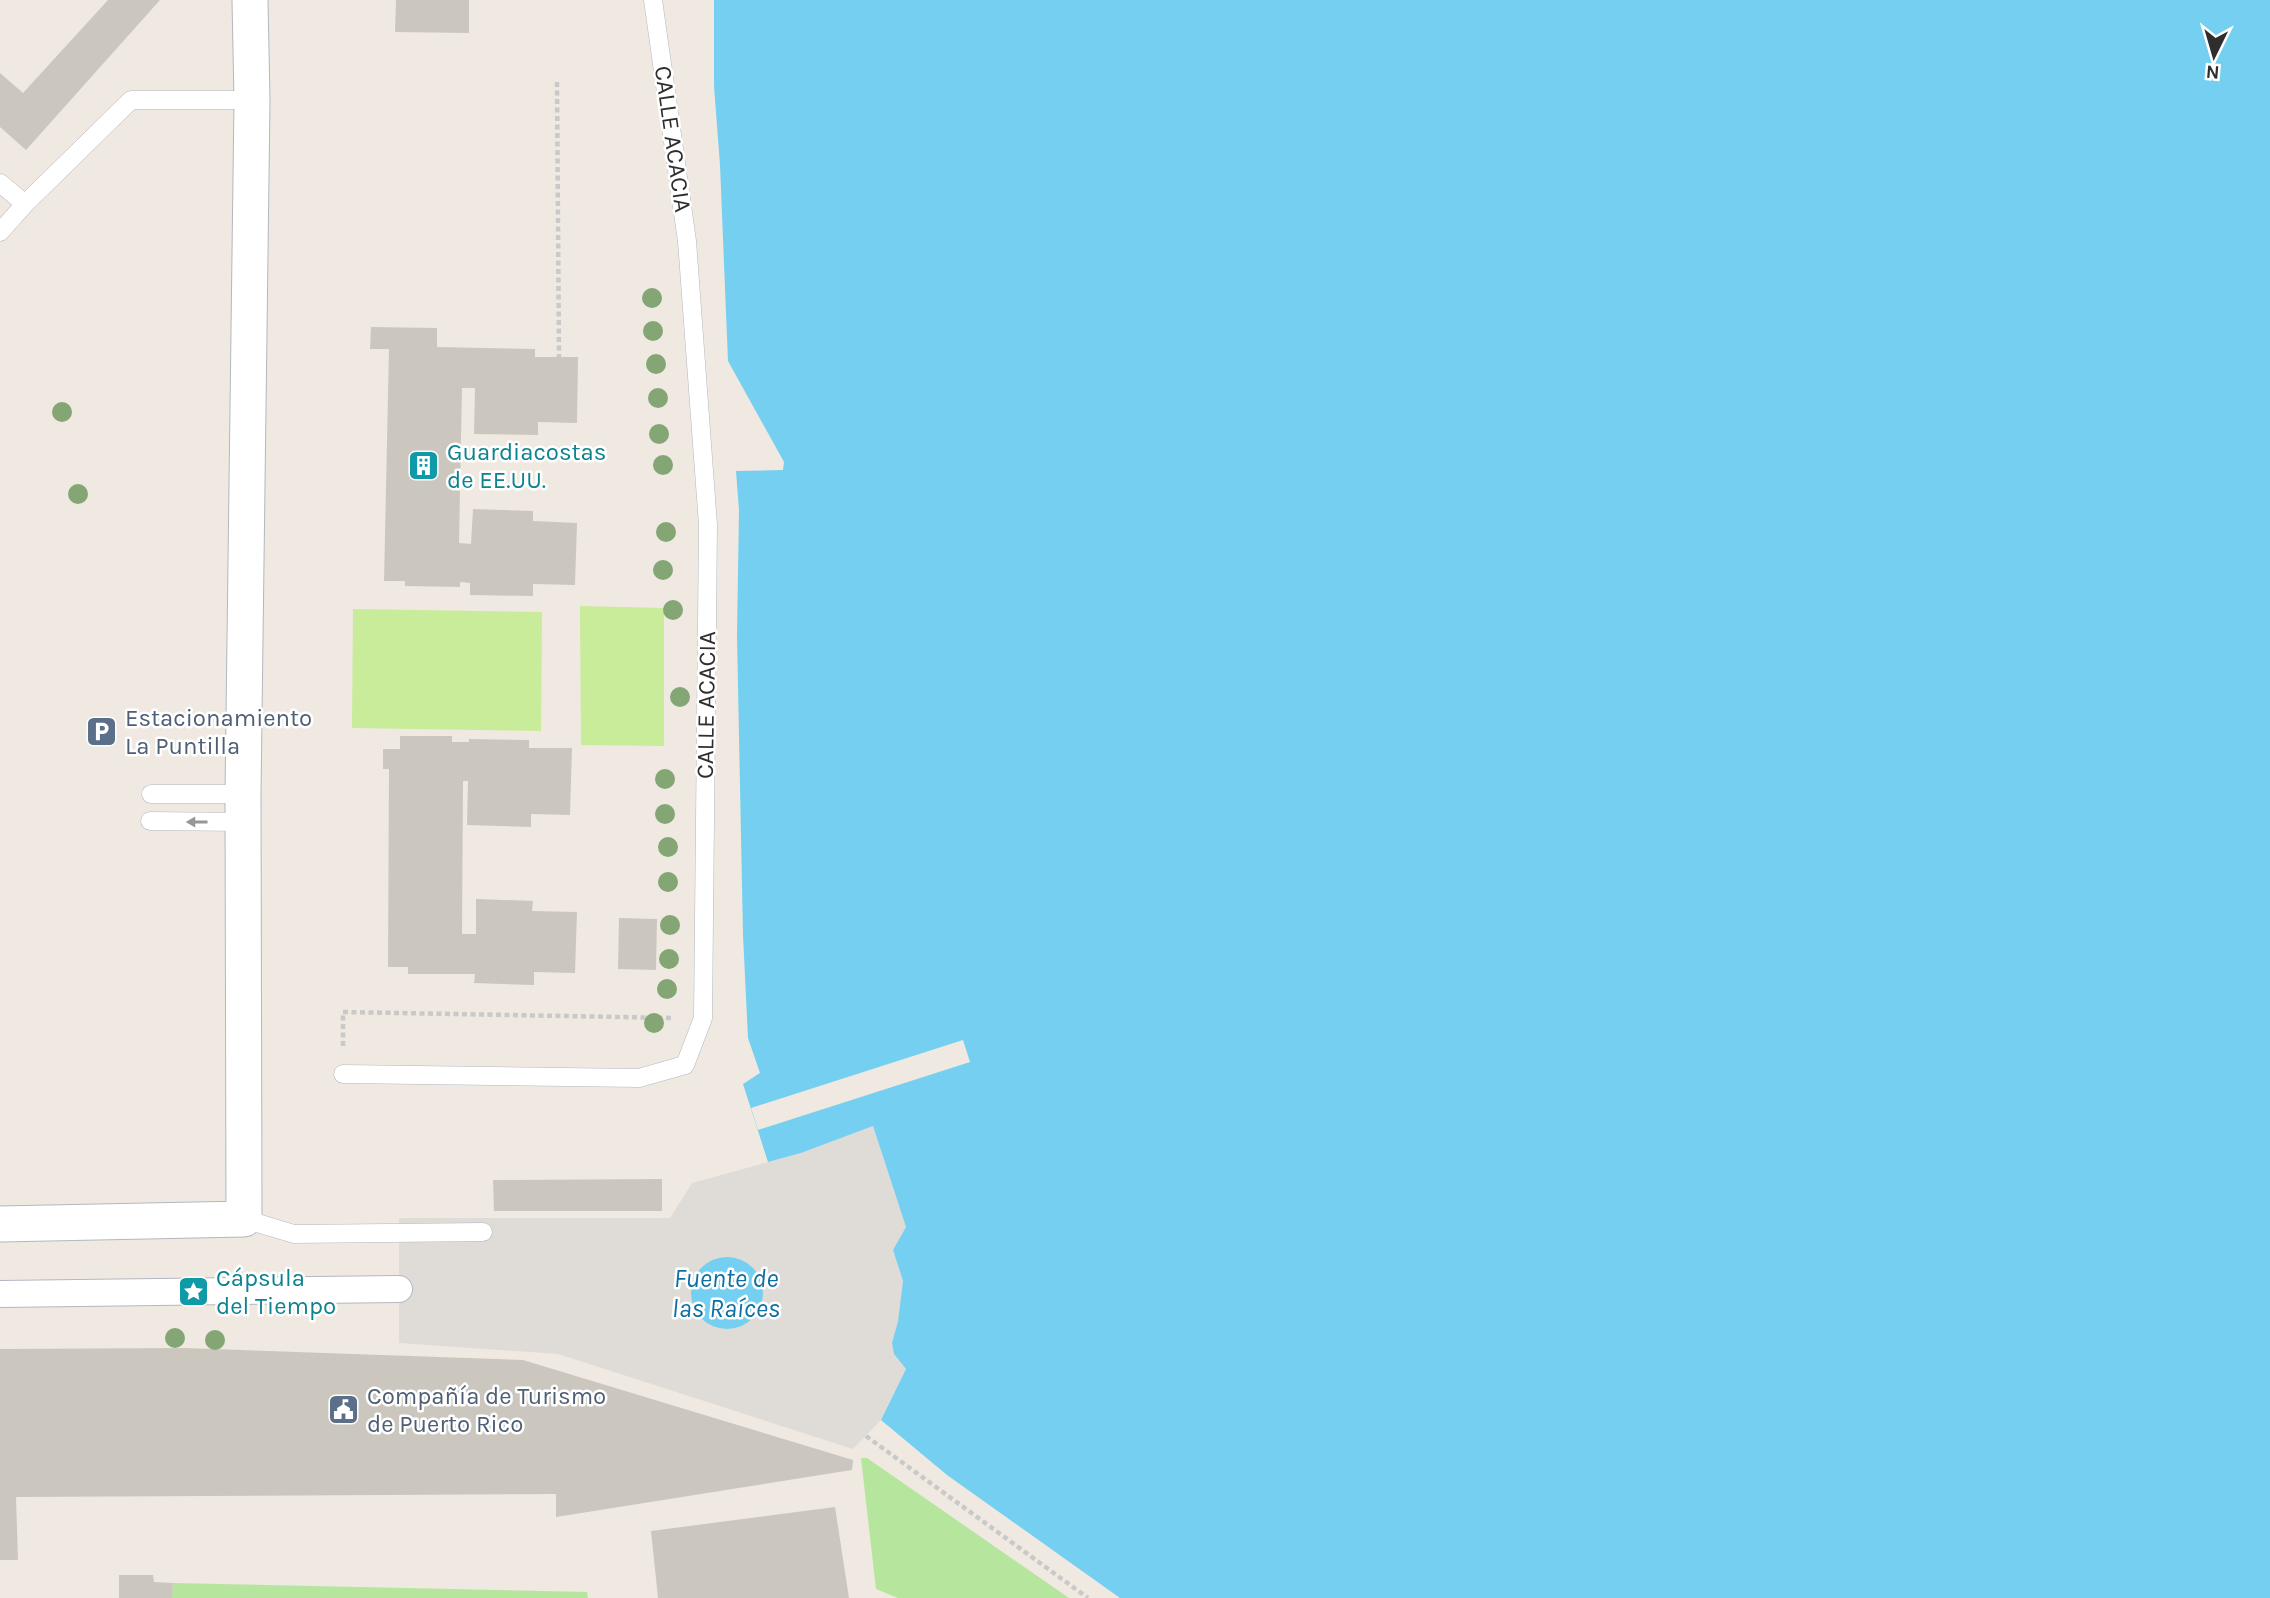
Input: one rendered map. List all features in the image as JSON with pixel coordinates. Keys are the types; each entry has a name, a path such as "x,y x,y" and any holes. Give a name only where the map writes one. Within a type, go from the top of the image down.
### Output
{"street":[{"path":"0,1224 244,1219 243,808 252,100 250,0"},
{"path":"0,1294 399,1289"}],"lane":[{"name":"CALLE ACACIA","path":"343,1074 639,1078 685,1065 703,1018 708,525 687,241 653,0"},
{"path":"0,232 131,100 252,100"},
{"path":"0,183 25,204"},
{"path":"151,794 243,808"},
{"path":"150,821 243,808"},
{"path":"244,1219 294,1234 483,1232"}],"path":[{"path":"558,82 559,357"},
{"path":"343,1074 343,1012 703,1018"},
{"path":"866,1436 1088,1598"}],"green space":[{"path":"580,606 664,608 664,746 581,745"},
{"path":"353,609 542,612 541,731 352,728"},
{"path":"861,1458 867,1458 1069,1598 898,1598 876,1589"},
{"path":"173,1583 587,1592 588,1598 172,1598"}],"shaded area":[{"path":"873,1126 906,1227 893,1250 903,1281 892,1343 894,1354 906,1369 881,1420 853,1449 558,1354 399,1343 399,1218 670,1218 692,1183 801,1153"}],"water":[{"path":"714,0 2270,0 2270,1598 1120,1598 947,1475 881,1420 906,1369 894,1354 892,1343 903,1281 893,1250 906,1227 873,1126 801,1153 768,1162 743,1084 760,1073 748,1038 743,935 737,635 739,510 736,471 783,470 784,462 728,361 714,86"},
{"name":"Fuente de las Raíces","path":"734,1257 753,1267 761,1279 761,1307 753,1319 741,1327 720,1329 701,1319 693,1307 691,1286 701,1267 713,1259"}],"pier":[{"path":"963,1040 970,1062 758,1130 751,1108"}],"building":[{"path":"108,0 160,0 26,150 0,127 0,73 23,93"},
{"path":"396,0 469,0 469,33 395,32"},
{"path":"371,327 437,328 437,347 535,349 535,357 578,357 577,423 538,422 538,435 474,434 475,388 462,388 459,543 471,544 473,509 533,511 533,521 577,523 575,585 533,584 533,596 470,595 470,583 460,582 460,587 405,586 405,581 384,581 389,349 370,349"},
{"path":"400,736 452,736 452,742 469,742 469,739 529,740 529,748 572,748 570,815 531,814 531,827 467,825 468,781 463,781 462,934 476,934 476,899 533,901 532,911 577,912 575,973 534,972 534,985 474,983 475,974 408,974 408,967 388,967 389,769 383,769 383,749 400,749"},
{"path":"619,918 657,919 656,970 618,969"},
{"path":"662,1179 662,1211 494,1211 493,1180"},
{"name":"Compañía de Turismo de Puerto Rico","path":"185,1348 523,1360 853,1460 852,1470 556,1517 556,1494 16,1497 18,1560 0,1560 0,1349"},
{"path":"835,1507 849,1598 658,1598 651,1531"},
{"path":"119,1575 153,1575 154,1582 173,1583 172,1598 119,1598"}],"place":[{"name":"Guardiacostas de EE.UU.","path":"424,466"},
{"name":"Estacionamiento La Puntilla","path":"102,732"},
{"name":"Cápsula del Tiempo","path":"193,1292"},
{"name":"Compañía de Turismo de Puerto Rico","path":"344,1410"}]}
